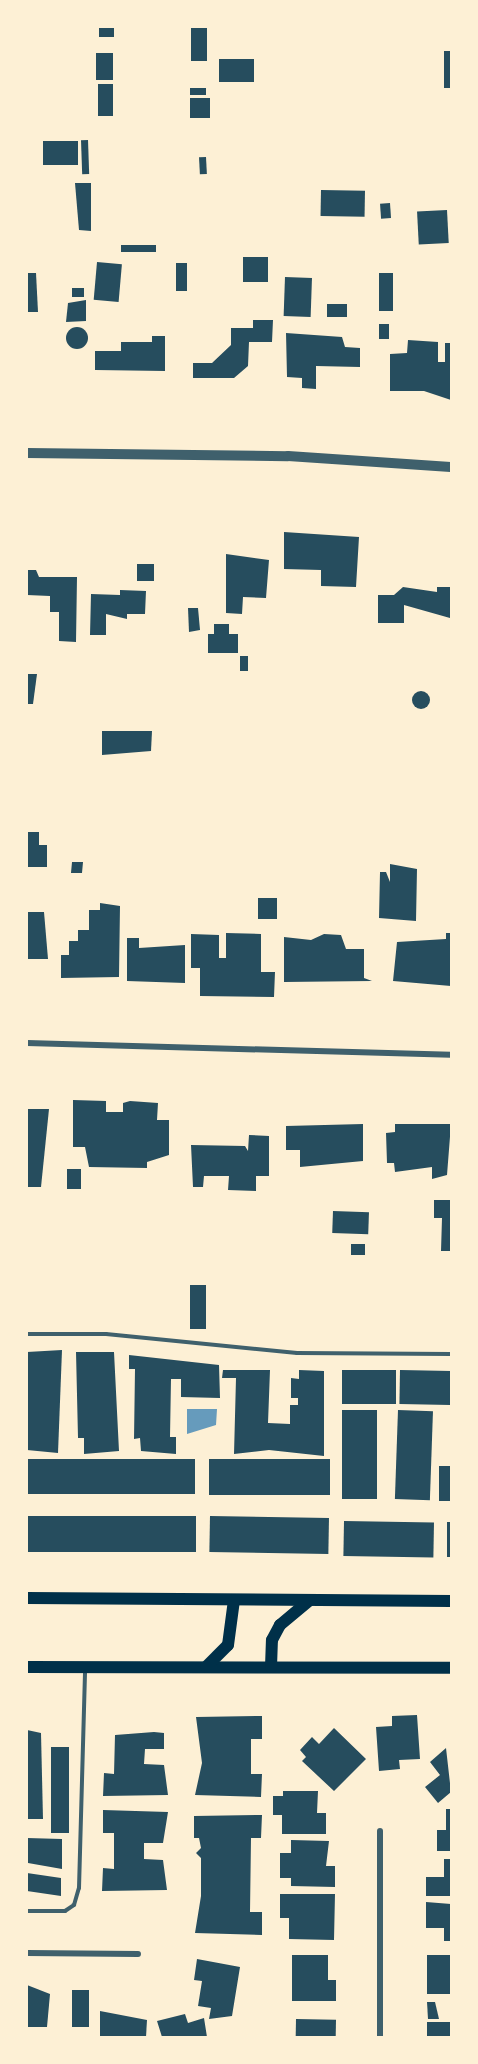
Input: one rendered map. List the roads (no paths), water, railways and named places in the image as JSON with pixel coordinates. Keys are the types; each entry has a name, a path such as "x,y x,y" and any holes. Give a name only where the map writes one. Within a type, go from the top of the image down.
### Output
{"main road":[{"path":"27,1598 451,1601"},
{"path":"206,1667 228,1645 234,1600"},
{"path":"272,1667 272,1640 280,1625 309,1601"},
{"path":"27,1667 451,1668"}],"street":[{"path":"27,453 288,456 451,467"},
{"path":"27,1043 451,1055"},
{"path":"380,1831 380,2037"},
{"path":"27,1953 138,1954"}],"lane":[{"path":"27,1334 106,1334 297,1353 451,1354"},
{"path":"27,1911 65,1911 74,1905 79,1888 85,1668"}],"water":[{"path":"187,1409 217,1409 216,1425 187,1434"}]}
